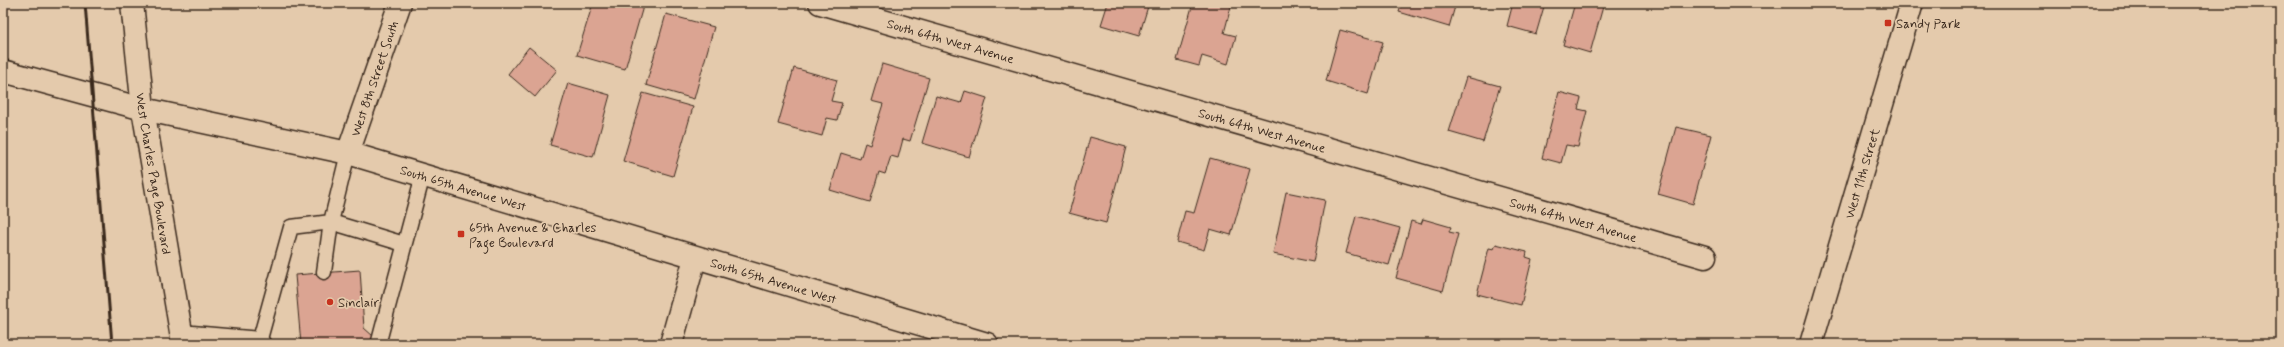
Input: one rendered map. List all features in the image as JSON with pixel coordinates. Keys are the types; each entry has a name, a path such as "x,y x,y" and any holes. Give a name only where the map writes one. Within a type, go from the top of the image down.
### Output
{"street":[{"name":"West Charles Page Boulevard","path":"132,3 143,109 182,338"},
{"name":"West 8th Street South","path":"348,153 400,3"},
{"name":"South 64th West Avenue","path":"820,3 1705,257"},
{"name":"West 11th Street","path":"1811,344 1912,3"},
{"name":"South 65th Avenue West","path":"3,71 143,109 348,153 980,343"},
{"path":"671,344 695,258"}],"lane":[{"path":"324,272 331,222 348,153"},
{"path":"379,341 423,175"},
{"path":"182,338 262,341 291,227 331,222 404,244"}],"building":[{"path":"593,3 644,3 625,69 577,55"},
{"path":"1108,3 1149,3 1139,36 1101,25"},
{"path":"1193,3 1232,3 1224,33 1236,36 1228,64 1202,56 1199,66 1177,60"},
{"path":"1402,3 1456,3 1449,27 1399,12"},
{"path":"1513,3 1545,3 1536,34 1507,26"},
{"path":"1575,3 1604,3 1590,53 1563,45"},
{"path":"666,14 714,27 694,99 646,85"},
{"path":"1340,30 1383,42 1368,94 1326,81"},
{"path":"529,47 557,70 535,97 508,74"},
{"path":"882,64 929,78 910,141 903,139 898,158 891,156 885,174 879,172 870,202 830,190 841,153 860,159 865,143 870,145 883,104 871,101"},
{"path":"794,68 837,80 831,101 842,103 837,120 827,118 822,136 778,124"},
{"path":"1466,77 1500,86 1483,142 1449,132"},
{"path":"568,83 610,95 593,157 550,145"},
{"path":"965,91 987,98 969,157 922,143 936,96 961,103"},
{"path":"1559,92 1581,98 1578,109 1587,111 1578,147 1566,145 1561,163 1542,158"},
{"path":"643,93 693,107 673,176 623,161"},
{"path":"1676,127 1711,135 1693,204 1658,194"},
{"path":"1090,137 1126,147 1106,223 1069,213"},
{"path":"1210,158 1250,169 1231,235 1210,229 1204,250 1177,242 1185,211 1194,213"},
{"path":"1286,192 1325,200 1313,262 1273,254"},
{"path":"1356,216 1400,228 1389,265 1346,253"},
{"path":"1423,219 1451,227 1449,232 1458,234 1443,291 1396,278 1411,221 1421,224"},
{"path":"1496,244 1527,252 1526,257 1532,259 1521,305 1477,294 1489,248 1494,249"},
{"name":"Sinclair","path":"360,270 364,328 382,344 301,344 295,275"}],"railway":[{"path":"85,3 112,344"}],"place":[{"name":"Sandy Park","path":"1888,23"},
{"name":"65th Avenue & Charles Page Boulevard","path":"461,234"},
{"name":"Sinclair","path":"330,302"}]}
